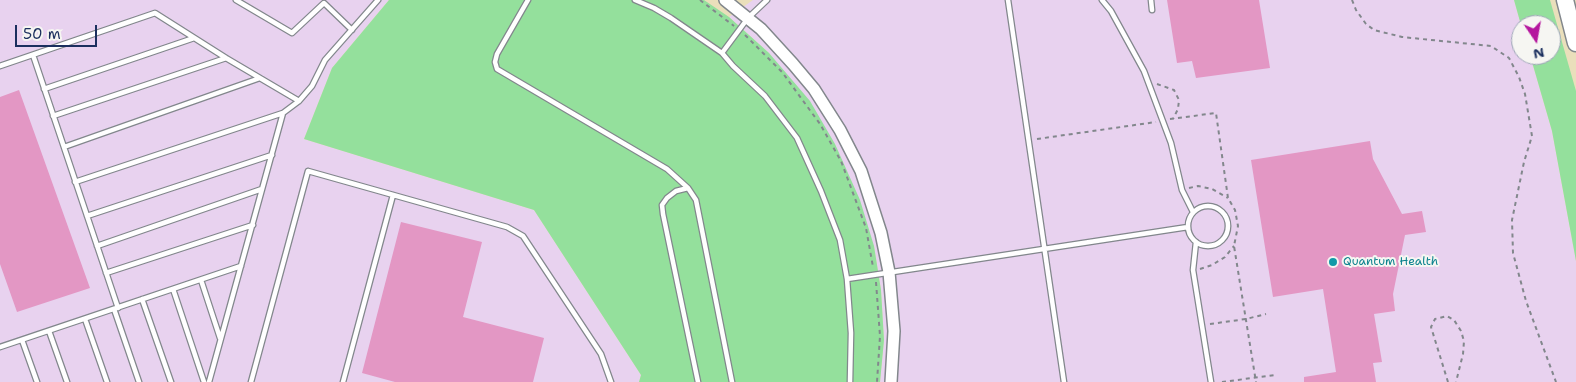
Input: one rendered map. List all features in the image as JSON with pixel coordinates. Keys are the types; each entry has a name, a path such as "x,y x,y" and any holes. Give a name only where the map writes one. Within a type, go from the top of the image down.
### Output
{"highway":[{"path":"1565,0 1576,44"}],"street":[{"path":"725,0 748,18 778,47 814,89 840,130 861,171 881,233 889,272 894,331 891,382"}],"lane":[{"path":"236,0 292,33 323,2 352,30"},
{"path":"75,182 282,113 299,102 312,86 326,60 378,0"},
{"path":"528,0 497,54 495,62 497,68 666,168 688,188 696,200 732,382"},
{"path":"635,0 654,8 722,53 765,96 797,138 821,191 840,240 847,279 851,333 849,382"},
{"path":"722,53 748,18 767,0"},
{"path":"1008,0 1064,382"},
{"path":"1102,0 1111,11 1144,71 1171,143 1182,190 1193,212"},
{"path":"1151,0 1152,10"},
{"path":"0,66 156,13 299,102"},
{"path":"44,89 194,38"},
{"path":"33,55 106,273 138,382"},
{"path":"53,116 226,58"},
{"path":"64,147 260,78"},
{"path":"209,382 282,113"},
{"path":"87,216 272,155"},
{"path":"251,382 308,171 507,227 523,236 601,354 611,382"},
{"path":"688,188 676,191 667,198 662,204 662,214 698,382"},
{"path":"97,246 262,189"},
{"path":"343,382 393,195"},
{"path":"1204,206 1210,206 1222,211 1228,222 1226,234 1216,244 1210,246 1196,242 1191,237 1188,227 1189,217 1193,212 1204,206"},
{"path":"106,273 252,225"},
{"path":"847,279 1188,227"},
{"path":"1196,242 1193,270 1211,382"},
{"path":"0,347 241,266"},
{"path":"201,280 221,340"},
{"path":"173,289 204,382"},
{"path":"142,299 171,382"},
{"path":"85,319 107,382"},
{"path":"49,331 67,382"},
{"path":"22,340 37,382"}],"path":[{"path":"700,0 749,38 782,72 820,124 841,161 866,228 874,274 880,336 877,382"},
{"path":"1352,0 1356,10 1366,24 1374,30 1402,37 1491,46 1509,58 1520,77 1532,136 1524,162 1512,220 1513,254 1526,301 1556,382"},
{"path":"1182,190 1198,186 1212,189 1228,198"},
{"path":"1193,270 1201,269 1225,257 1234,246"},
{"path":"1201,325 1246,319 1266,314"},
{"path":"1448,382 1431,327 1435,319 1447,316 1454,320 1464,340 1463,354 1456,382"},
{"path":"1222,382 1275,375"}],"shaded area":[{"path":"0,0 389,0 332,68 304,139 534,210 641,375 639,382 0,382"},
{"path":"753,0 1514,0 1518,15 1511,15 1511,65 1533,65 1552,131 1576,261 1576,382 880,382 884,340 881,290 874,246 769,53 729,17"}],"green space":[{"path":"389,0 704,0 729,17 769,53 810,101 835,144 860,200 874,246 881,290 884,340 880,382 639,382 641,375 534,210 304,139 332,68"},
{"path":"1514,0 1550,0 1554,15 1518,15"},
{"path":"1561,38 1576,91 1576,261 1552,131 1533,65 1561,65"}],"building":[{"path":"1167,0 1259,0 1270,68 1196,78 1192,61 1177,63"},
{"path":"19,90 90,288 17,312 0,264 0,97"},
{"name":"Quantum Health","path":"1370,141 1373,159 1402,214 1422,211 1426,232 1405,235 1393,294 1395,311 1374,314 1382,362 1373,363 1376,382 1304,382 1304,377 1336,372 1323,289 1273,297 1251,160"},
{"path":"401,222 482,242 463,317 544,338 533,382 395,382 362,373"}],"place":[{"name":"Quantum Health","path":"1333,262"}]}
